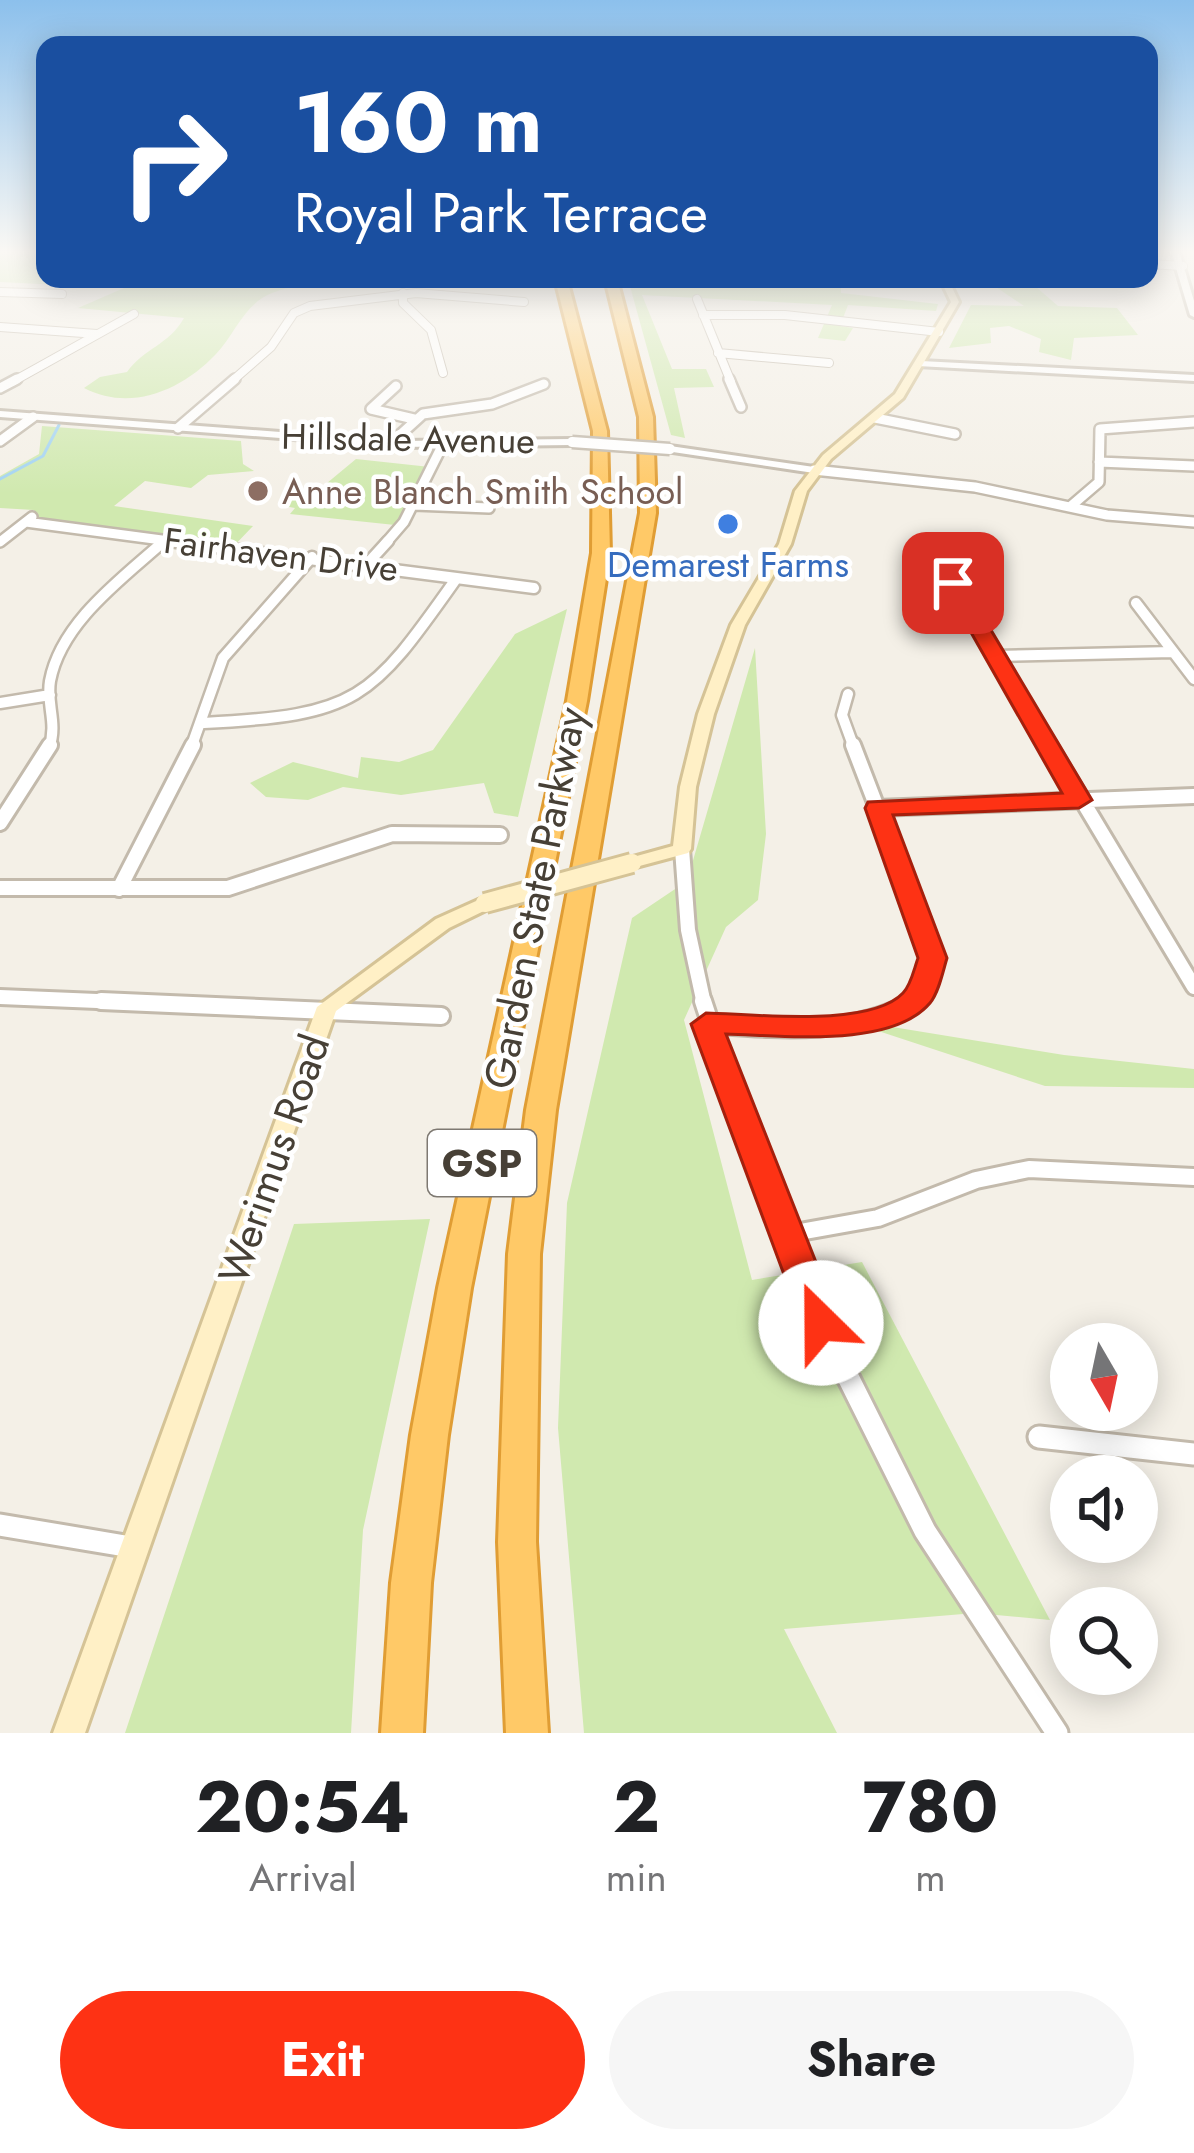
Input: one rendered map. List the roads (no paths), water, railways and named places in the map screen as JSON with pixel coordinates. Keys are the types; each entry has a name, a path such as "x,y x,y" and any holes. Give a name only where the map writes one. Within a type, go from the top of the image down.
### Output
{"highway":[{"name":"Garden State Parkway","path":"402,1733 412,1568 442,1357 601,553 600,431 575,332"},
{"name":"Garden State Parkway","path":"527,1733 517,1542 524,1254 541,1110 648,513 646,417 624,332"}],"main road":[{"path":"682,849 697,749 730,645 786,543 801,491 814,470 875,418 921,364 939,332"},
{"name":"Werimus Road","path":"69,1733 327,1007 365,986 458,914 682,849"}],"street":[{"path":"68,332 98,334"},
{"path":"0,388 102,332"},
{"path":"178,428 272,347 282,332"},
{"path":"431,332 443,373"},
{"path":"710,332 741,407"},
{"path":"718,353 829,363"},
{"path":"921,364 1194,378"},
{"path":"391,443 414,419 442,408 497,402 544,384"},
{"path":"396,386 371,409 414,419"},
{"name":"Hillsdale Avenue","path":"0,414 391,443 572,442 670,449 814,470"},
{"path":"0,441 33,417"},
{"path":"875,418 956,434"},
{"path":"1071,506 1096,487 1100,462 1096,435 1106,427 1194,422"},
{"path":"367,564 414,505 442,444"},
{"path":"1100,462 1194,466"},
{"path":"814,470 975,487 1122,517 1194,522"},
{"path":"414,505 489,508"},
{"name":"Fairhaven Drive","path":"0,542 31,518 534,588"},
{"path":"0,823 52,740 52,674 86,618 165,540"},
{"path":"119,890 204,723 231,644 312,557"},
{"path":"204,723 294,714 367,688 388,672 456,579"},
{"path":"953,583 1194,987"},
{"path":"1136,603 1194,679"},
{"path":"997,656 1173,652"},
{"path":"706,1024 857,1024 893,1015 919,997 933,958 842,715 848,694"},
{"path":"0,703 50,695"},
{"path":"878,808 1194,796"},
{"path":"0,888 207,890 250,884 392,833 500,835"},
{"path":"682,849 686,932 706,1024 783,1235 903,1488 957,1583 1013,1658 1057,1733"},
{"path":"0,997 327,1007 441,1016"},
{"path":"783,1235 862,1222 976,1180 1029,1169 1194,1177"},
{"path":"1039,1437 1194,1454"},
{"path":"0,1525 136,1548"}],"waterway":[{"path":"0,479 43,456 59,425"}],"place":[{"name":"Anne Blanch Smith School","path":"258,491"},
{"name":"Demarest Farms","path":"728,524"}]}
